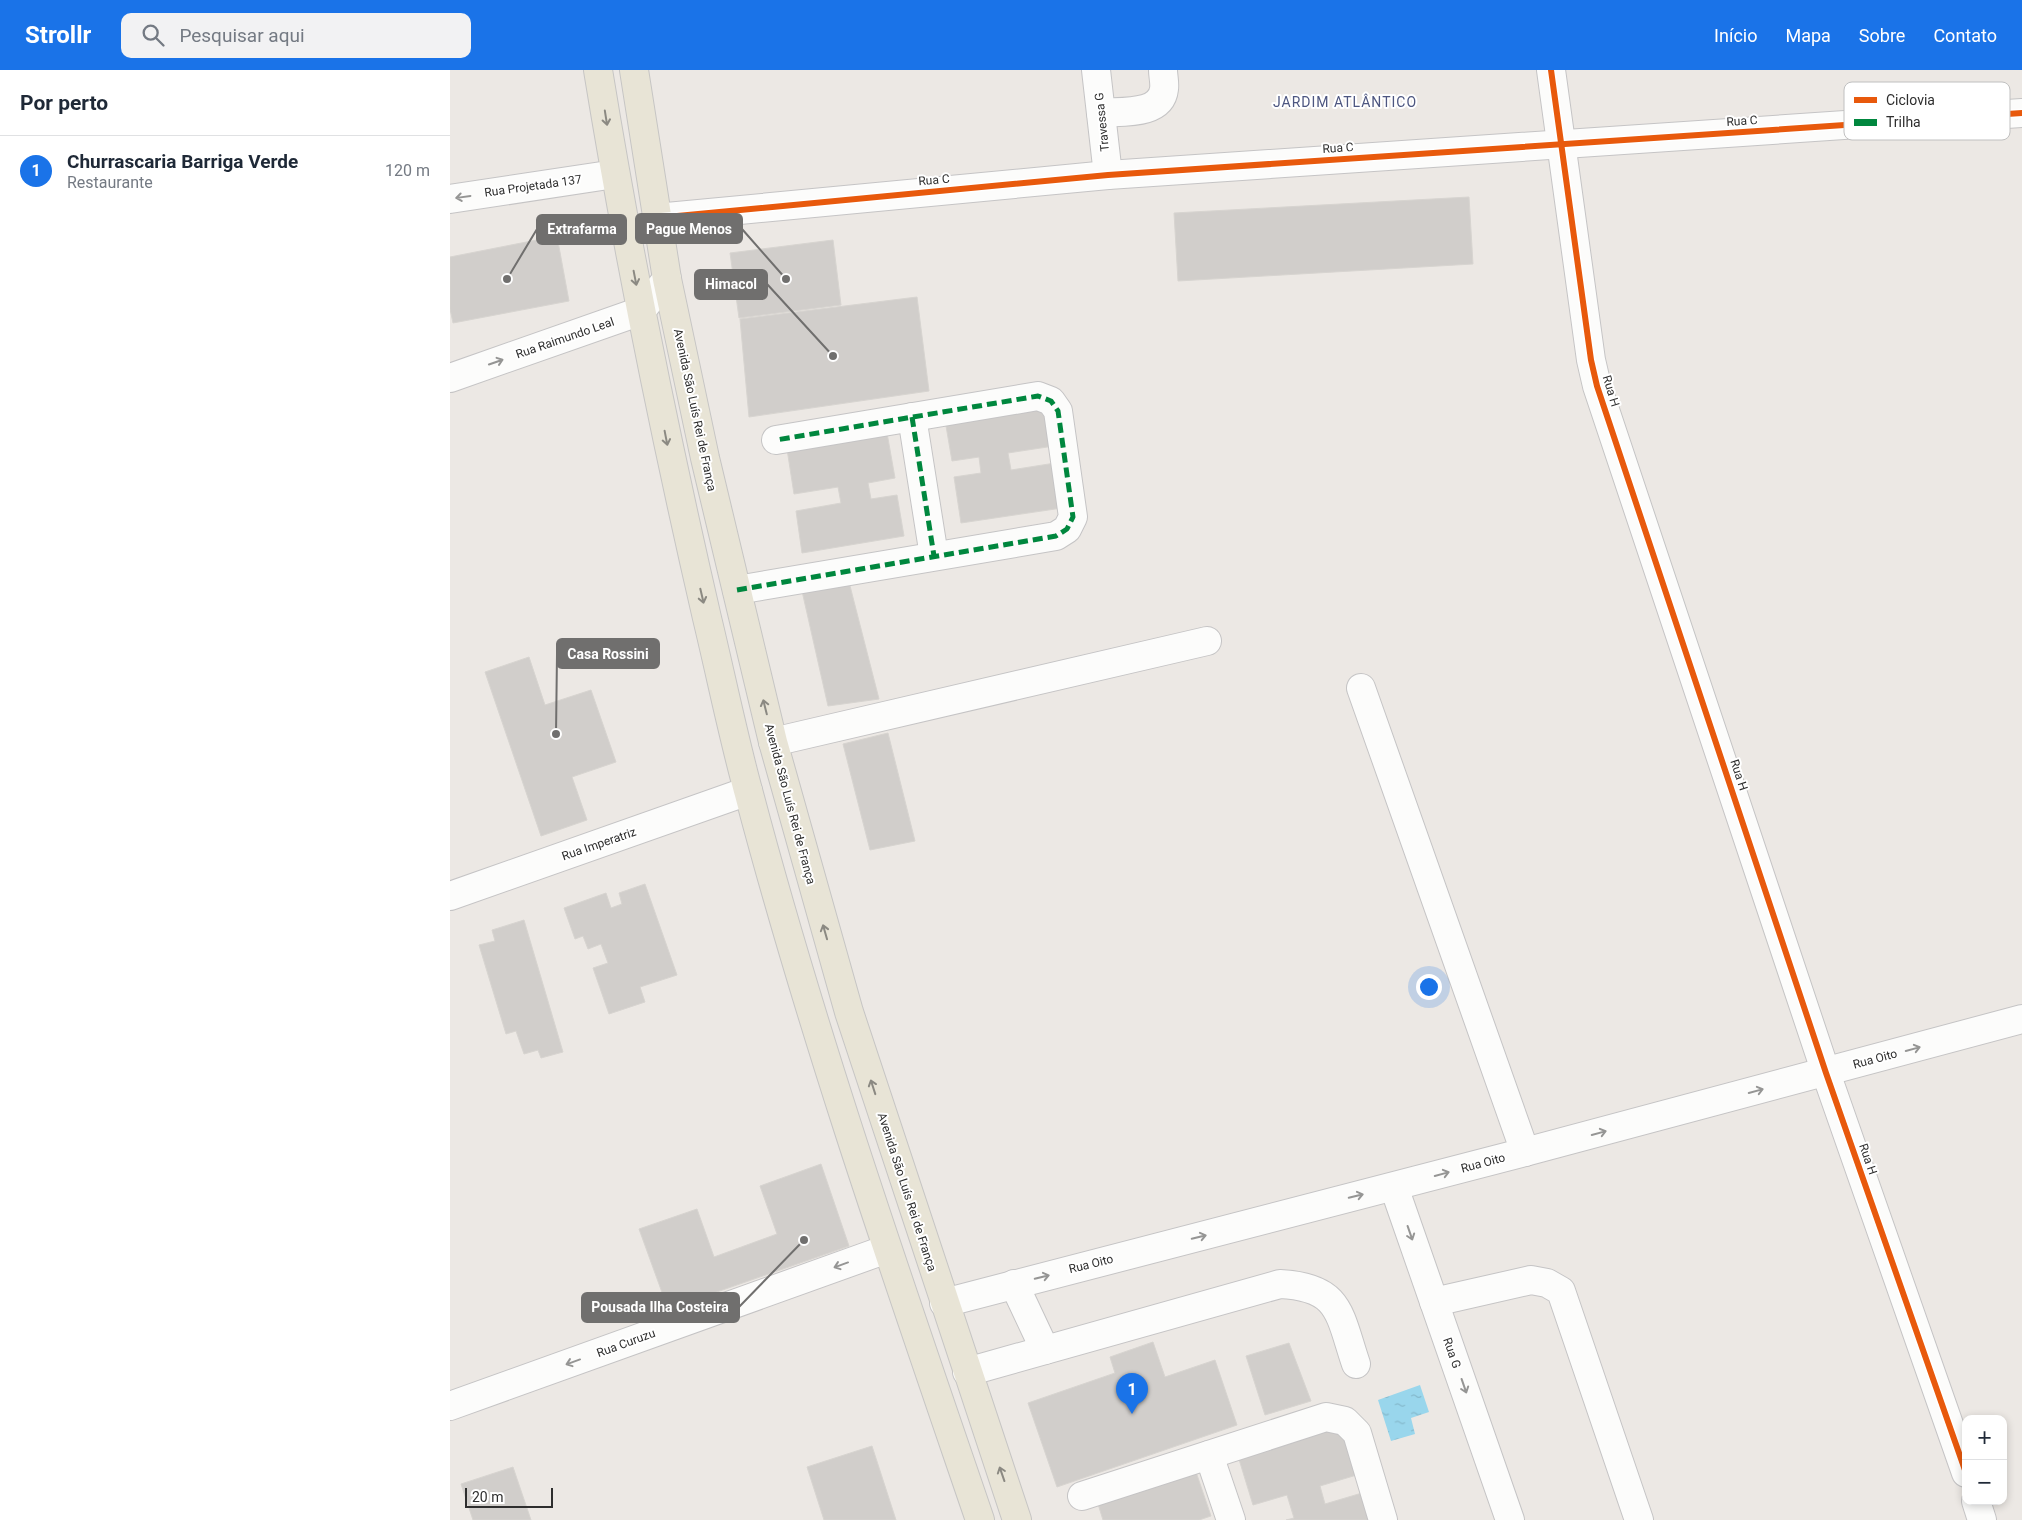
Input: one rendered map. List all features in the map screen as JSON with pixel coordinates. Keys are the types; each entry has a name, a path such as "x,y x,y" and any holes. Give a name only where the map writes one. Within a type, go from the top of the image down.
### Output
{"main road":[{"path":"598,70 615,174 670,456 748,791 814,1021 887,1249 980,1520"},
{"name":"Avenida São Luís Rei de França","path":"634,70 667,279 705,458 773,742 849,1012 967,1372 1018,1520"}],"street":[{"name":"Travessa G","path":"1096,70 1108,175"},
{"path":"1101,113 1150,108 1159,102 1164,90 1163,70"},
{"name":"Rua H","path":"1551,70 1591,360 1597,386 1826,1073 1962,1462"},
{"name":"Rua C","path":"656,218 1108,175 1844,125"},
{"name":"Rua Projetada 137","path":"450,199 615,174"},
{"path":"641,311 667,279"},
{"name":"Rua Raimundo Leal","path":"450,378 641,311"},
{"path":"737,590 1056,536 1067,529 1073,517 1058,411 1051,401 1038,396 776,440"},
{"path":"912,417 934,556"},
{"path":"773,742 1207,641"},
{"path":"1362,688 1525,1152"},
{"name":"Rua Imperatriz","path":"450,896 748,791"},
{"name":"Rua Oito","path":"944,1302 1394,1187 1826,1073 2022,1019"},
{"name":"Rua G","path":"1394,1187 1510,1520"},
{"name":"Rua Curuzu","path":"450,1406 887,1249"},
{"path":"1434,1302 1531,1280 1547,1283 1562,1291 1639,1520"},
{"path":"1014,1284 1046,1350"},
{"path":"967,1372 1280,1284 1304,1285 1325,1295 1338,1312 1356,1364"},
{"path":"1082,1496 1326,1417 1346,1421 1357,1433 1383,1520"},
{"path":"1209,1455 1231,1520"},
{"path":"1977,1505 1982,1520"}],"water":[{"path":"1420,1385 1429,1412 1411,1418 1415,1434 1391,1441 1378,1400"}],"building":[{"path":"1469,197 1473,264 1178,281 1174,213"},
{"path":"557,236 569,301 453,323 450,309 450,257"},
{"path":"833,240 841,305 739,318 730,253"},
{"path":"917,297 929,391 749,417 740,319"},
{"path":"1047,404 1054,446 1008,453 1011,470 1055,463 1062,508 961,523 954,477 981,473 979,457 952,461 945,420"},
{"path":"887,433 895,478 868,483 871,499 897,495 904,536 802,553 796,511 841,503 838,487 794,494 787,449"},
{"path":"849,582 879,699 828,706 802,591"},
{"path":"529,657 545,705 591,690 616,762 572,777 587,820 541,836 485,672"},
{"path":"888,733 915,841 870,850 843,744"},
{"path":"645,884 677,975 640,987 645,1002 609,1014 593,968 608,963 601,944 588,949 583,936 575,939 564,908 606,893 611,908 622,904 619,893"},
{"path":"524,920 563,1052 541,1058 538,1050 524,1054 516,1031 506,1034 479,945 495,941 492,930"},
{"path":"821,1164 849,1246 668,1309 639,1229 697,1209 714,1257 777,1234 760,1186"},
{"path":"1153,1342 1165,1377 1215,1360 1237,1425 1057,1487 1028,1403 1115,1373 1110,1357"},
{"path":"1289,1343 1311,1401 1265,1415 1246,1356"},
{"path":"1344,1425 1360,1474 1320,1486 1325,1504 1362,1493 1370,1520 1286,1520 1294,1518 1287,1495 1253,1505 1238,1456"},
{"path":"872,1446 896,1520 824,1520 807,1467"},
{"path":"513,1467 531,1520 473,1520 461,1484"},
{"path":"1196,1472 1211,1516 1199,1520 1103,1520 1098,1504"}],"marked path":[{"path":"737,590 1056,536 1067,529 1073,517 1058,411 1051,401 1038,396 776,440"},
{"path":"912,417 934,556"}],"cycle path":[{"path":"1551,70 1591,360 1597,386 1826,1073 1962,1462"},
{"path":"2010,114 2022,113"},
{"path":"656,218 1108,175 1844,125"}],"place":[{"name":"Extrafarma","path":"507,279"},
{"name":"Pague Menos","path":"786,279"},
{"name":"Himacol","path":"833,356"},
{"name":"Casa Rossini","path":"556,734"},
{"name":"Pousada Ilha Costeira","path":"804,1240"},
{"name":"Churrascaria Barriga Verde","path":"1132,1414"}],"district":[{"name":"JARDIM ATLÂNTICO","path":"1345,102"}]}
